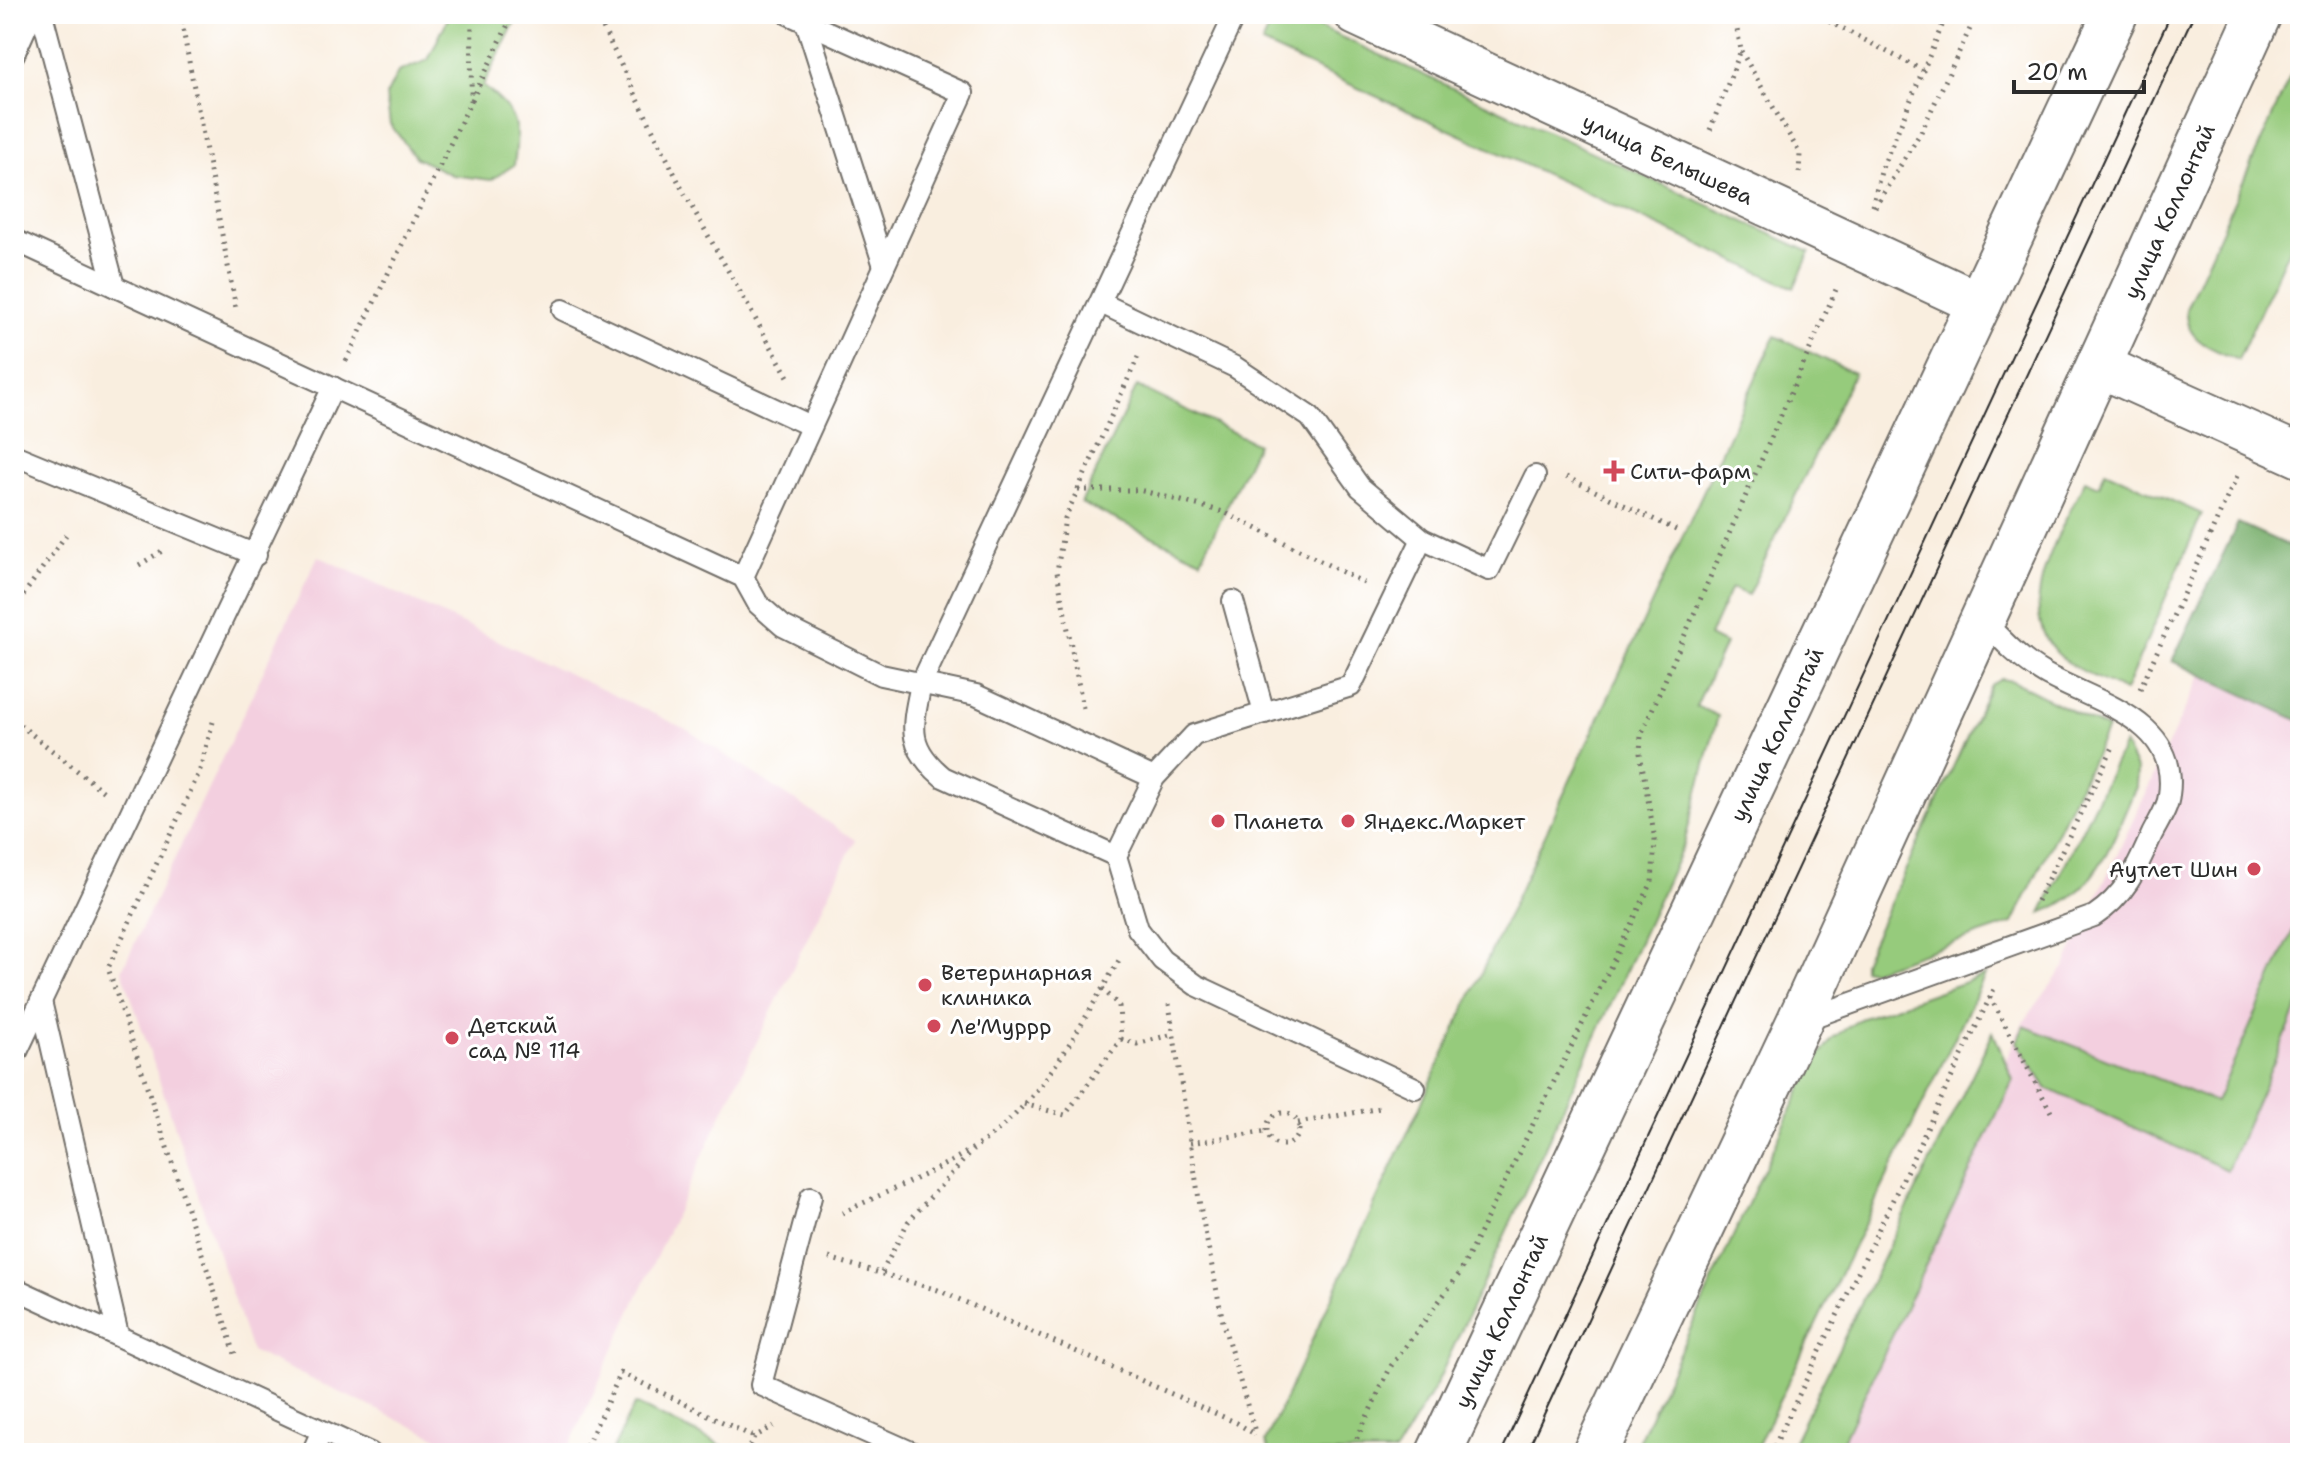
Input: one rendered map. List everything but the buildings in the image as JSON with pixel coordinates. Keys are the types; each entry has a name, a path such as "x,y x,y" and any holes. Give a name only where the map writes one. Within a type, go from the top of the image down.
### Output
{"main road":[{"name":"улица Коллонтай","path":"1439,1453 2115,14"},
{"name":"улица Коллонтай","path":"1595,1453 1799,1022 2259,14"}],"street":[{"name":"улица Белышева","path":"1380,19 1862,231 1980,304"},
{"path":"2100,366 2300,456"}],"lane":[{"path":"14,54 32,14"},
{"path":"42,14 114,286"},
{"path":"1116,856 943,777 921,758 912,729 921,684 1235,14"},
{"path":"797,18 884,266"},
{"path":"743,577 963,93 797,18"},
{"path":"14,240 743,577 758,604 783,626 881,675 976,695 1154,778"},
{"path":"1101,303 1235,367 1310,417 1360,487 1422,539 1489,570 1544,473"},
{"path":"563,310 811,426"},
{"path":"14,1058 256,555 333,387"},
{"path":"14,455 256,555"},
{"path":"1415,1088 1196,985 1162,960 1138,929 1116,856 1154,778 1194,735 1351,686 1422,539"},
{"path":"1233,601 1264,713"},
{"path":"1799,1022 2094,916 2115,902 2130,882 2169,798 2170,766 2155,736 2129,714 2044,673 2014,652 1981,618"},
{"path":"41,1001 118,1335"},
{"path":"811,1197 761,1385 873,1445 913,1453"},
{"path":"14,1288 370,1453"},
{"path":"312,1453 322,1431"}],"path":[{"path":"180,14 242,345"},
{"path":"471,101 472,14"},
{"path":"333,387 513,14"},
{"path":"596,14 683,191 799,395 811,426"},
{"path":"1734,14 1741,50 1800,154 1798,185"},
{"path":"1815,14 1922,70"},
{"path":"1350,1453 1391,1366 1460,1273 1652,882 1655,840 1640,753 1641,735 1862,231 1882,168 1947,14"},
{"path":"1862,231 1921,132 1977,14"},
{"path":"1705,142 1741,50"},
{"path":"1091,749 1057,572 1065,518 1152,327"},
{"path":"1544,473 1676,530"},
{"path":"1077,490 1139,490 1224,512 1393,598"},
{"path":"14,608 66,535"},
{"path":"207,657 215,715 199,773 108,968 249,1397"},
{"path":"14,720 131,814"},
{"path":"882,1272 908,1222 976,1147 1024,1104 1058,1059 1138,929"},
{"path":"799,1241 938,1290 1237,1423 1256,1435 1224,1327 1190,1143 1162,960"},
{"path":"1024,1104 1065,1115 1121,1039 1119,1006 1102,988"},
{"path":"1990,997 2051,1112"},
{"path":"1121,1039 1137,1044 1173,1034"},
{"path":"1298,1123 1392,1106"},
{"path":"1283,1112 1292,1115 1298,1123 1299,1131 1287,1144 1271,1140 1267,1131 1268,1122 1283,1112"},
{"path":"1190,1143 1267,1131"},
{"path":"799,1241 976,1147"},
{"path":"583,1453 621,1373 754,1437"}],"shaded area":[{"name":"Детский сад № 114","path":"318,556 686,729 855,840 726,1105 566,1453 470,1453 251,1351 122,970"},
{"path":"2224,625 2300,660 2300,1453 1825,1453 2023,1023 2065,966"}],"green space":[{"path":"450,14 519,14 483,86 503,104 516,129 514,165 491,180 452,175 416,158 390,124 386,96 398,72 428,60"},
{"path":"1275,14 1291,14 1810,252 1794,288 1262,44"},
{"path":"2300,64 2300,225 2238,360 2195,336 2187,320 2186,309 2289,79"},
{"path":"1775,336 1854,373 1748,595 1731,588 1709,636 1725,644 1696,706 1718,716 1684,844 1436,1385 1395,1453 1270,1453 1265,1442"},
{"path":"1137,386 1257,444 1201,560 1081,503"},
{"path":"2105,471 2202,514 2125,691 2069,663 2050,644 2040,623 2039,599 2043,574 2052,549 2085,480 2099,486"},
{"path":"2238,523 2300,551 2300,721 2172,661"},
{"path":"2001,679 2013,681 2107,729 2013,923 1871,971 1863,969 1863,962 1991,685"},
{"path":"2124,744 2137,771 2136,787 2111,844 2091,878 2077,892 2041,913"},
{"path":"2300,915 2300,1002 2227,1170 2046,1088 2017,1042 2024,1026 2216,1102"},
{"path":"1985,975 1754,1453 1633,1453 1813,1063 1834,1037 1860,1019"},
{"path":"1993,1032 2013,1080 1837,1453 1788,1453"},
{"path":"635,1404 737,1453 611,1453"}],"tram line":[{"path":"1501,1453 2171,14"},
{"path":"1526,1453 2194,14"}],"place":[{"name":"Сити-фарм","path":"1614,471"},
{"name":"Планета","path":"1218,821"},
{"name":"Яндекс.Маркет","path":"1348,821"},
{"name":"Аутлет Шин","path":"2254,869"},
{"name":"Ветеринарная клиника","path":"925,985"},
{"name":"Ле'Муррр","path":"934,1026"},
{"name":"Детский сад № 114","path":"452,1038"}]}
